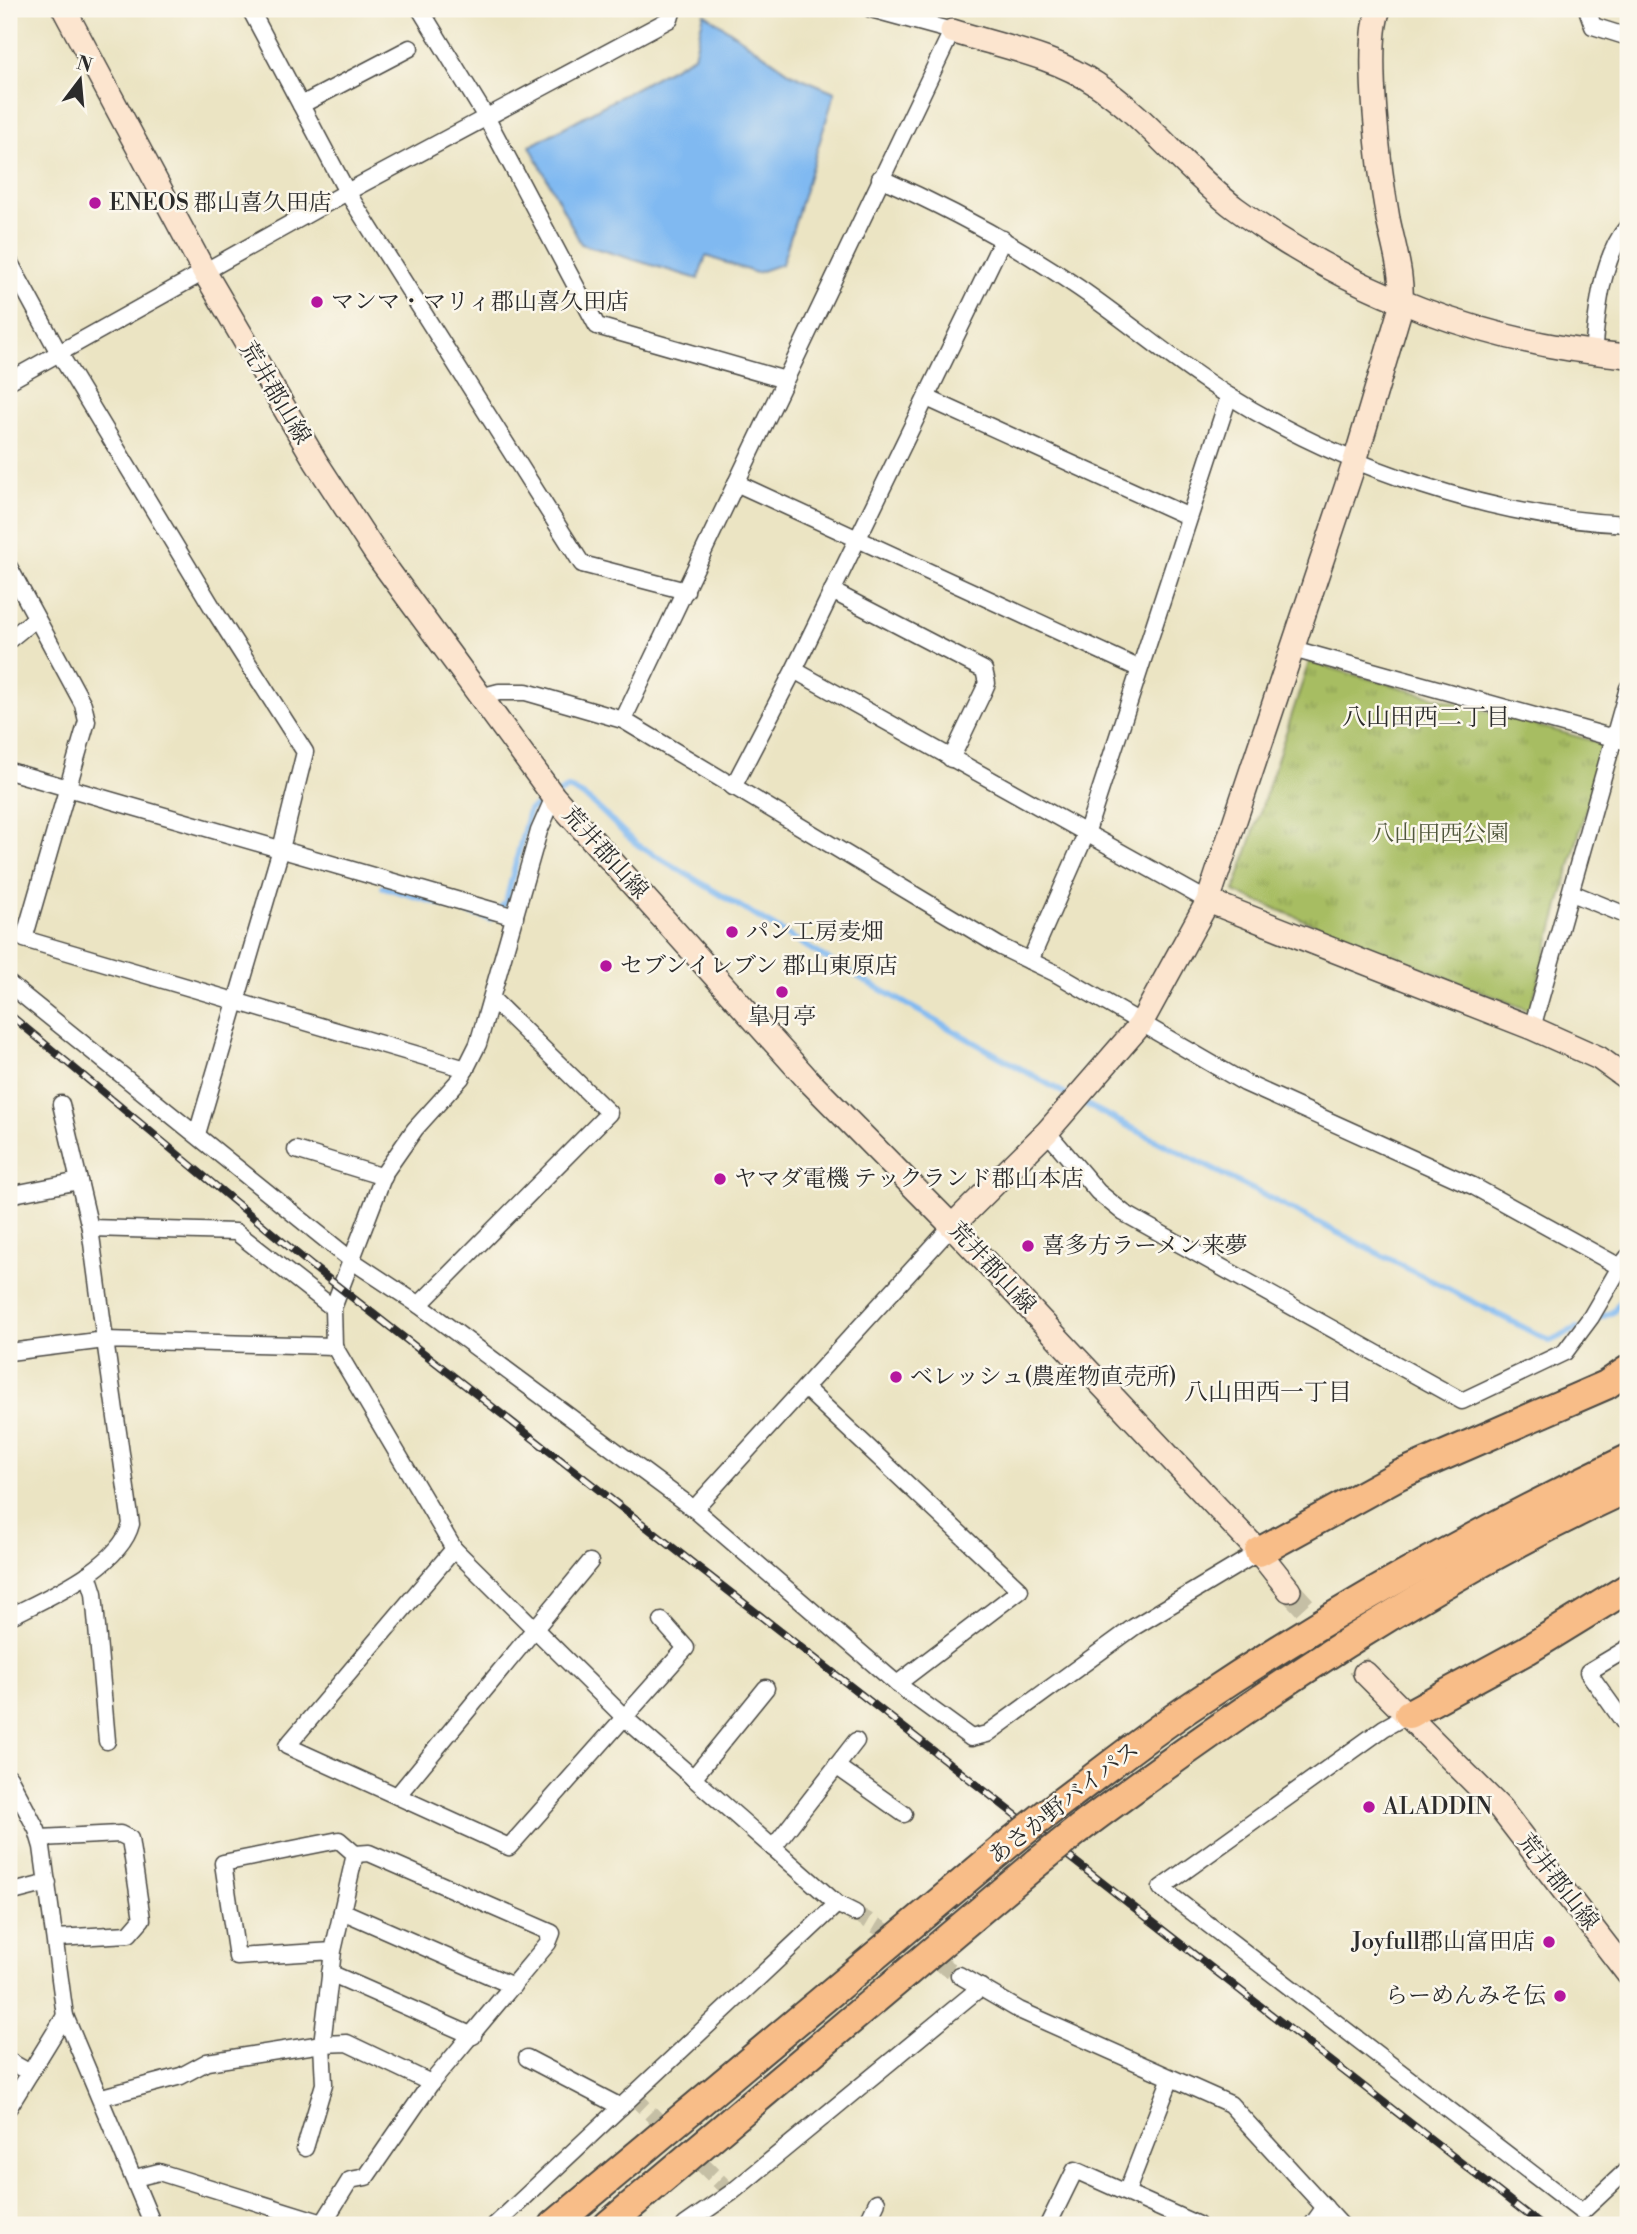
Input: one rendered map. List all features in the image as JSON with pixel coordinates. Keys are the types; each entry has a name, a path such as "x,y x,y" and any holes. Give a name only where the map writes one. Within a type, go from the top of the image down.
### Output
{"highway":[{"path":"1259,1552 1399,1475 1606,1385 1628,1370"},
{"path":"1596,1474 1628,1450"},
{"name":"あさか野バイパス","path":"554,2225 1012,1840 1192,1705 1340,1612 1628,1459"},
{"name":"あさか野バイパス","path":"608,2225 1038,1862 1214,1728 1358,1633 1628,1488"},
{"path":"1476,1568 1628,1510"},
{"path":"1409,1714 1527,1650 1628,1588"}],"street":[{"name":"荒井郡山線","path":"64,9 205,273 316,462 376,554 554,797 810,1082 952,1226 1259,1552 1289,1590"},
{"path":"250,9 347,192 582,564 685,591"},
{"path":"420,9 486,117 597,326 785,380"},
{"path":"9,381 347,192 670,19 673,9"},
{"path":"871,9 1042,60 1097,84 1175,150 1232,205 1340,273 1481,331 1593,353 1628,356"},
{"path":"694,1509 952,1226 1047,1132 1140,1025 1208,901 1355,461 1402,299 1385,202 1373,61 1373,28 1379,9"},
{"path":"1587,9 1593,26 1628,37"},
{"path":"623,720 952,31"},
{"path":"301,105 410,48"},
{"path":"880,178 1003,239 1079,288 1229,396 1325,449 1355,461 1492,503 1567,518 1628,524"},
{"path":"1593,353 1608,269 1619,237 1628,226"},
{"path":"733,787 794,670 1003,239"},
{"path":"9,261 59,353 215,610 302,745 305,763 197,1134"},
{"path":"1030,961 1086,834 1187,516 1229,396"},
{"path":"928,398 1187,516"},
{"path":"736,483 1138,668"},
{"path":"9,567 86,711 87,721 24,939 466,1069"},
{"path":"832,591 984,670 987,676 984,690 951,759"},
{"path":"9,640 36,618"},
{"path":"1293,649 1621,740"},
{"path":"794,670 1208,901 1532,1028 1599,1058 1628,1079"},
{"path":"1532,1028 1621,740 1628,688"},
{"path":"480,697 499,692 526,692 623,720 1030,961 1245,1083 1474,1185 1624,1262 1591,1317 1565,1352 1462,1401 1125,1213 1098,1192 1047,1132"},
{"path":"9,771 515,917"},
{"path":"554,797 539,831 478,1044 466,1069 410,1136 384,1177 333,1308 334,1346 454,1549 626,1719 837,1904 855,1913"},
{"path":"1572,893 1628,916"},
{"path":"9,985 351,1260 419,1305 694,1509 897,1684 968,1736 980,1738 1134,1627 1259,1552"},
{"path":"419,1305 609,1113 492,999"},
{"path":"9,1618 88,1574 123,1546 131,1524 90,1228 61,1104"},
{"path":"296,1150 384,1177"},
{"path":"9,1195 79,1181"},
{"path":"90,1228 236,1232 333,1308"},
{"path":"9,1352 105,1340 334,1346"},
{"path":"805,1388 1020,1590 897,1684"},
{"path":"454,1549 287,1746 509,1847 626,1719 686,1647 663,1621"},
{"path":"397,1796 535,1632 590,1562"},
{"path":"88,1574 94,1593 107,1741"},
{"path":"1628,1648 1588,1672 1628,1728"},
{"name":"荒井郡山線","path":"1365,1673 1409,1714 1500,1808 1628,1974"},
{"path":"693,1778 766,1688"},
{"path":"1409,1714 1384,1728 1161,1888 1582,2212 1628,2169"},
{"path":"773,1848 856,1741"},
{"path":"836,1766 904,1814"},
{"path":"10,1783 40,1838 65,2016 102,2097 153,2225"},
{"path":"40,1838 120,1834 130,1839 142,1919 129,1934 55,1938"},
{"path":"135,2178 159,2172 322,2224 350,2180 366,2177 431,2083 473,2036 548,1943 552,1933 369,1853 355,1854 339,1840 223,1863 237,1957 333,1951"},
{"path":"305,2147 324,2084 322,2044 330,1973 355,1854"},
{"path":"9,1893 48,1883"},
{"path":"495,2225 837,1904"},
{"path":"342,1911 513,1986"},
{"path":"330,1973 473,2036"},
{"path":"959,1975 1019,2010 1170,2080 1230,2104 1341,2225"},
{"path":"685,2225 765,2165 981,1987"},
{"path":"9,2107 65,2016"},
{"path":"102,2097 181,2076 207,2062 322,2044 347,2043 431,2083"},
{"path":"527,2058 621,2107"},
{"path":"9,2061 30,2073"},
{"path":"1126,2191 1170,2080"},
{"path":"1048,2225 1075,2170 1198,2225"},
{"path":"866,2225 877,2202"},
{"path":"1312,2225 1325,2207"}],"green space":[{"name":"八山田西公園","path":"1309,662 1604,744 1530,1011 1234,892"}],"water":[{"path":"704,13 792,74 835,92 782,264 756,273 706,256 698,279 581,244 530,146 694,56"}],"waterway":[{"path":"558,794 568,788 577,792 638,845 839,966 1071,1097"},
{"path":"383,887 490,919 506,902 529,810 548,799"},
{"path":"239,845 265,853"},
{"path":"1081,1102 1550,1341 1577,1328"},
{"path":"1593,1321 1613,1312 1628,1289"}],"tunnel":[{"path":"1289,1590 1365,1673"},
{"path":"855,1913 959,1975"},
{"path":"633,2096 731,2193"}],"railway":[{"path":"9,1014 312,1266 1541,2225"}],"place":[{"name":"ENEOS 郡山喜久田店","path":"95,203"},
{"name":"マンマ・マリィ郡山喜久田店","path":"317,302"},
{"name":"パン工房麦畑","path":"732,932"},
{"name":"セブンイレブン 郡山東原店","path":"606,966"},
{"name":"皐月亭","path":"782,992"},
{"name":"ヤマダ電機 テックランド郡山本店","path":"720,1179"},
{"name":"喜多方ラーメン来夢","path":"1028,1246"},
{"name":"ベレッシュ(農産物直売所)","path":"896,1377"},
{"name":"ALADDIN","path":"1369,1807"},
{"name":"Joyfull郡山富田店","path":"1549,1942"},
{"name":"らーめんみそ伝","path":"1560,1996"}],"district":[{"name":"八山田西二丁目","path":"1426,718"},
{"name":"八山田西一丁目","path":"1268,1393"}]}
